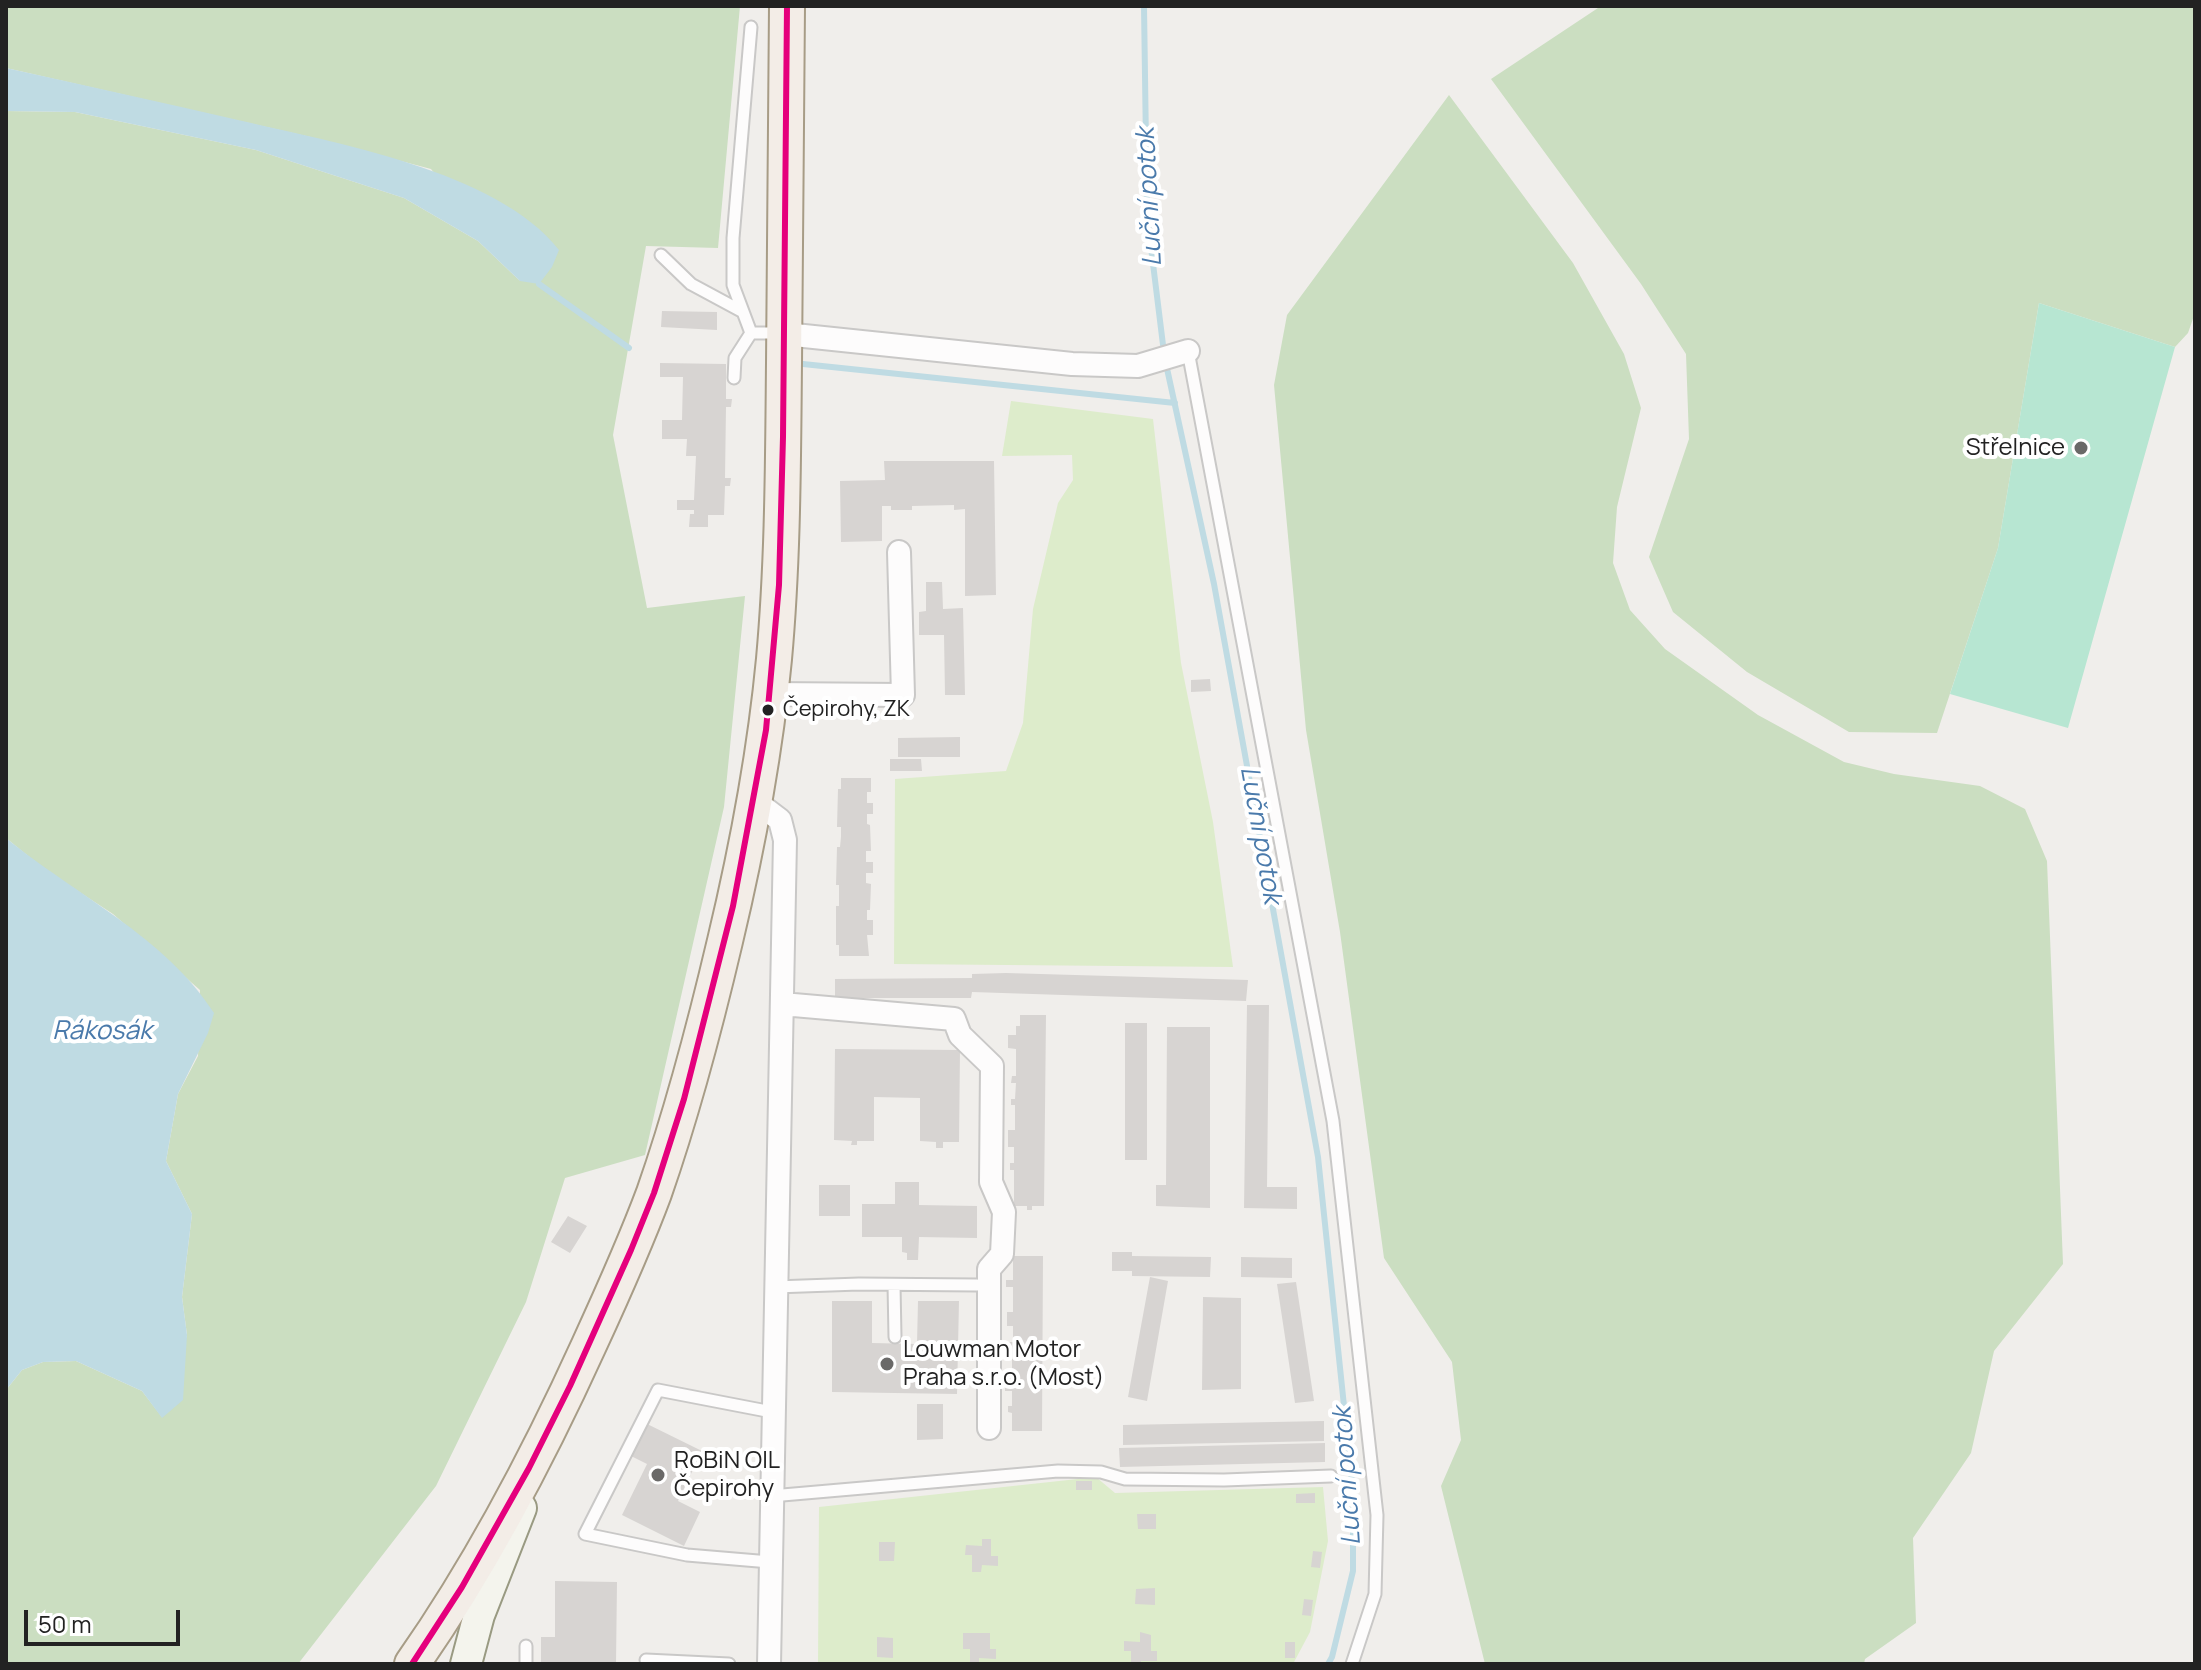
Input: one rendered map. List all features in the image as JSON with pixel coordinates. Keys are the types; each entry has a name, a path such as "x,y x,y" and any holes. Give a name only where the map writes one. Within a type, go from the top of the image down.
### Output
{"main road":[{"path":"412,1664 488,1544 560,1410 621,1275 678,1120 736,894 755,801 777,619 783,505 768,333 787,6"}],"street":[{"path":"768,333 1072,364 1138,366 1188,351"},
{"path":"770,694 903,695 899,552"},
{"path":"755,801 780,820 785,840 769,1664"},
{"path":"782,1004 954,1019 960,1035 992,1066 991,1182 1004,1212 1002,1254 989,1269 989,1428"},
{"path":"466,1664 479,1615 560,1410"}],"lane":[{"path":"743,312 733,285 733,238 751,27"},
{"path":"661,255 691,284 743,312 768,333 735,358 734,378"},
{"path":"1188,351 1333,1121 1377,1515 1375,1594 1352,1664"},
{"path":"894,1285 895,1337"},
{"path":"775,1287 977,1285"},
{"path":"770,1562 687,1555 585,1534 658,1390 772,1412"},
{"path":"771,1496 1058,1471 1101,1472 1125,1479 1331,1476"},
{"path":"526,1646 526,1664"},
{"path":"646,1660 729,1664"}],"green space":[{"path":"6,6 740,6 718,248 646,246 613,435 647,608 745,596 724,807 645,1155 565,1178 526,1302 436,1486 298,1664 6,1664 6,1390 22,1370 43,1362 76,1361 142,1391 162,1417 187,1335 182,1297 192,1214 166,1161 178,1094 198,1056 200,990 113,914 44,869 6,838 6,111 75,112 256,150 404,198 478,241 520,281 431,169 310,137 6,68"},
{"path":"1601,6 2195,6 2195,313 2188,333 2175,347 2039,303 1998,548 1937,733 1849,732 1747,672 1673,612 1649,557 1689,439 1686,354 1641,284 1491,79"},
{"path":"1449,95 1573,263 1624,354 1641,408 1617,507 1613,563 1630,610 1665,649 1758,715 1844,762 1894,774 1980,786 2025,809 2047,861 2063,1264 1994,1351 1971,1453 1913,1538 1916,1623 1865,1659 1864,1664 1485,1664 1441,1486 1461,1440 1452,1362 1384,1258 1340,932 1306,730 1274,385 1287,315"},
{"name":"Střelnice","path":"2039,303 2175,347 2068,728 1950,694 1998,548"},
{"path":"1011,401 1153,419 1181,663 1213,822 1233,967 894,964 895,779 1006,771 1023,723 1033,609 1058,503 1073,480 1072,455 1002,456"},
{"path":"1096,1477 1115,1493 1323,1487 1328,1541 1310,1632 1293,1664 818,1664 819,1507"}],"water":[{"path":"6,68 319,138 411,164 496,199 532,223 559,250 552,267 539,284 520,281 478,241 404,198 256,150 75,112 6,111"},
{"name":"Rákosák","path":"6,838 145,939 171,961 214,1013 208,1033 178,1094 166,1161 192,1214 182,1297 187,1335 183,1400 162,1418 142,1391 76,1361 43,1362 22,1370 6,1390"}],"building":[{"path":"662,311 717,312 717,330 661,327"},
{"path":"660,363 726,364 726,399 732,399 731,407 726,407 725,478 731,478 730,486 725,486 724,515 708,515 708,527 689,527 690,514 694,514 694,510 677,510 677,500 694,500 696,456 686,456 687,439 662,439 662,420 682,420 683,377 660,377"},
{"path":"884,461 994,461 996,595 965,596 965,509 954,510 954,505 912,506 912,510 891,510 891,506 882,506 882,541 841,542 840,481 885,480"},
{"path":"926,582 942,582 943,609 963,608 965,695 945,695 944,635 919,635 919,612 926,611"},
{"path":"1210,679 1211,691 1191,692 1191,680"},
{"path":"960,737 960,757 898,757 898,738"},
{"path":"890,759 921,759 922,771 890,771"},
{"path":"841,778 871,778 867,803 873,803 873,814 867,814 867,824 870,825 871,851 866,851 866,862 873,862 873,873 866,873 866,883 871,884 867,920 873,920 873,935 867,935 869,956 839,956 839,945 836,945 836,906 839,906 837,847 840,847 841,837 841,827 837,827 838,789 841,789"},
{"path":"972,974 1248,980 1246,1001 972,992 971,998 835,998 835,979 972,978"},
{"path":"1247,1005 1269,1005 1267,1187 1297,1187 1297,1209 1244,1208"},
{"path":"1020,1015 1046,1015 1044,1206 1032,1206 1032,1210 1027,1210 1027,1206 1014,1206 1014,1170 1010,1170 1010,1163 1014,1163 1014,1147 1008,1147 1008,1130 1015,1130 1015,1105 1011,1105 1011,1099 1015,1099 1016,1083 1011,1083 1012,1076 1016,1076 1016,1049 1008,1048 1008,1035 1016,1035"},
{"path":"1125,1023 1147,1023 1147,1160 1125,1160"},
{"path":"1167,1027 1210,1027 1210,1208 1156,1206 1156,1185 1166,1185"},
{"path":"835,1049 960,1050 959,1142 943,1142 943,1148 936,1148 936,1142 920,1141 920,1098 874,1097 874,1141 857,1141 857,1145 851,1145 852,1141 834,1140"},
{"path":"895,1182 919,1182 919,1205 977,1206 977,1238 919,1237 918,1260 907,1260 907,1253 902,1252 902,1237 862,1237 862,1204 895,1204"},
{"path":"819,1185 850,1185 850,1216 819,1216"},
{"path":"568,1216 587,1226 570,1253 551,1242"},
{"path":"1112,1252 1132,1252 1132,1256 1211,1257 1210,1277 1132,1276 1132,1271 1112,1271"},
{"path":"1013,1256 1043,1256 1042,1431 1012,1431 1012,1413 1008,1412 1008,1406 1012,1406 1012,1391 1005,1391 1005,1374 1012,1374 1012,1349 1008,1349 1008,1342 1013,1342 1013,1326 1007,1326 1007,1312 1013,1312 1013,1287 1006,1287 1006,1280 1013,1280"},
{"path":"1241,1257 1292,1258 1292,1278 1241,1277"},
{"path":"1150,1277 1168,1281 1147,1401 1128,1397"},
{"path":"1296,1282 1314,1401 1295,1403 1277,1284"},
{"path":"1203,1297 1241,1298 1241,1389 1202,1390"},
{"path":"832,1301 872,1301 872,1343 917,1344 918,1301 959,1301 957,1394 832,1392"},
{"path":"917,1404 943,1404 943,1439 917,1440"},
{"path":"637,1419 702,1451 678,1501 700,1512 684,1546 622,1515 647,1464 621,1451"},
{"path":"1324,1421 1324,1441 1123,1445 1123,1425"},
{"path":"1325,1443 1325,1462 1120,1467 1119,1448"},
{"path":"1076,1481 1092,1481 1092,1490 1076,1490"},
{"path":"1315,1493 1315,1503 1296,1503 1296,1494"},
{"path":"1137,1514 1156,1514 1156,1529 1138,1529"},
{"path":"982,1539 991,1539 991,1556 998,1556 998,1566 982,1565 981,1572 972,1572 972,1555 965,1555 966,1545 982,1546"},
{"path":"879,1542 895,1542 894,1561 879,1561"},
{"path":"1313,1551 1322,1552 1320,1568 1311,1567"},
{"path":"555,1581 617,1582 616,1664 541,1664 541,1637 555,1637"},
{"path":"1155,1588 1155,1605 1135,1604 1136,1589"},
{"path":"1304,1599 1313,1600 1311,1616 1302,1615"},
{"path":"1140,1632 1151,1635 1151,1651 1157,1651 1157,1661 1131,1664 1131,1651 1124,1651 1124,1641 1140,1642"},
{"path":"963,1633 990,1633 990,1649 996,1649 996,1659 979,1658 979,1664 970,1664 970,1649 963,1649"},
{"path":"877,1637 893,1638 893,1658 877,1657"},
{"path":"1285,1642 1295,1642 1295,1658 1285,1658"}],"waterway":[{"name":"Luční potok","path":"1144,6 1147,215 1164,353"},
{"path":"539,284 629,348"},
{"path":"803,364 1175,403"},
{"name":"Luční potok","path":"1166,364 1214,584 1318,1157 1353,1492 1353,1571 1328,1664"}],"transit line":[{"path":"412,1664 462,1587 529,1468 631,1250 654,1193 684,1099 733,906 766,730 779,585 787,6"}],"place":[{"name":"Střelnice","path":"2081,448"},
{"name":"Čepirohy, ZK","path":"768,710"},
{"name":"Louwman Motor Praha s.r.o. (Most)","path":"887,1364"},
{"name":"RoBiN OIL Čepirohy","path":"658,1475"}]}
